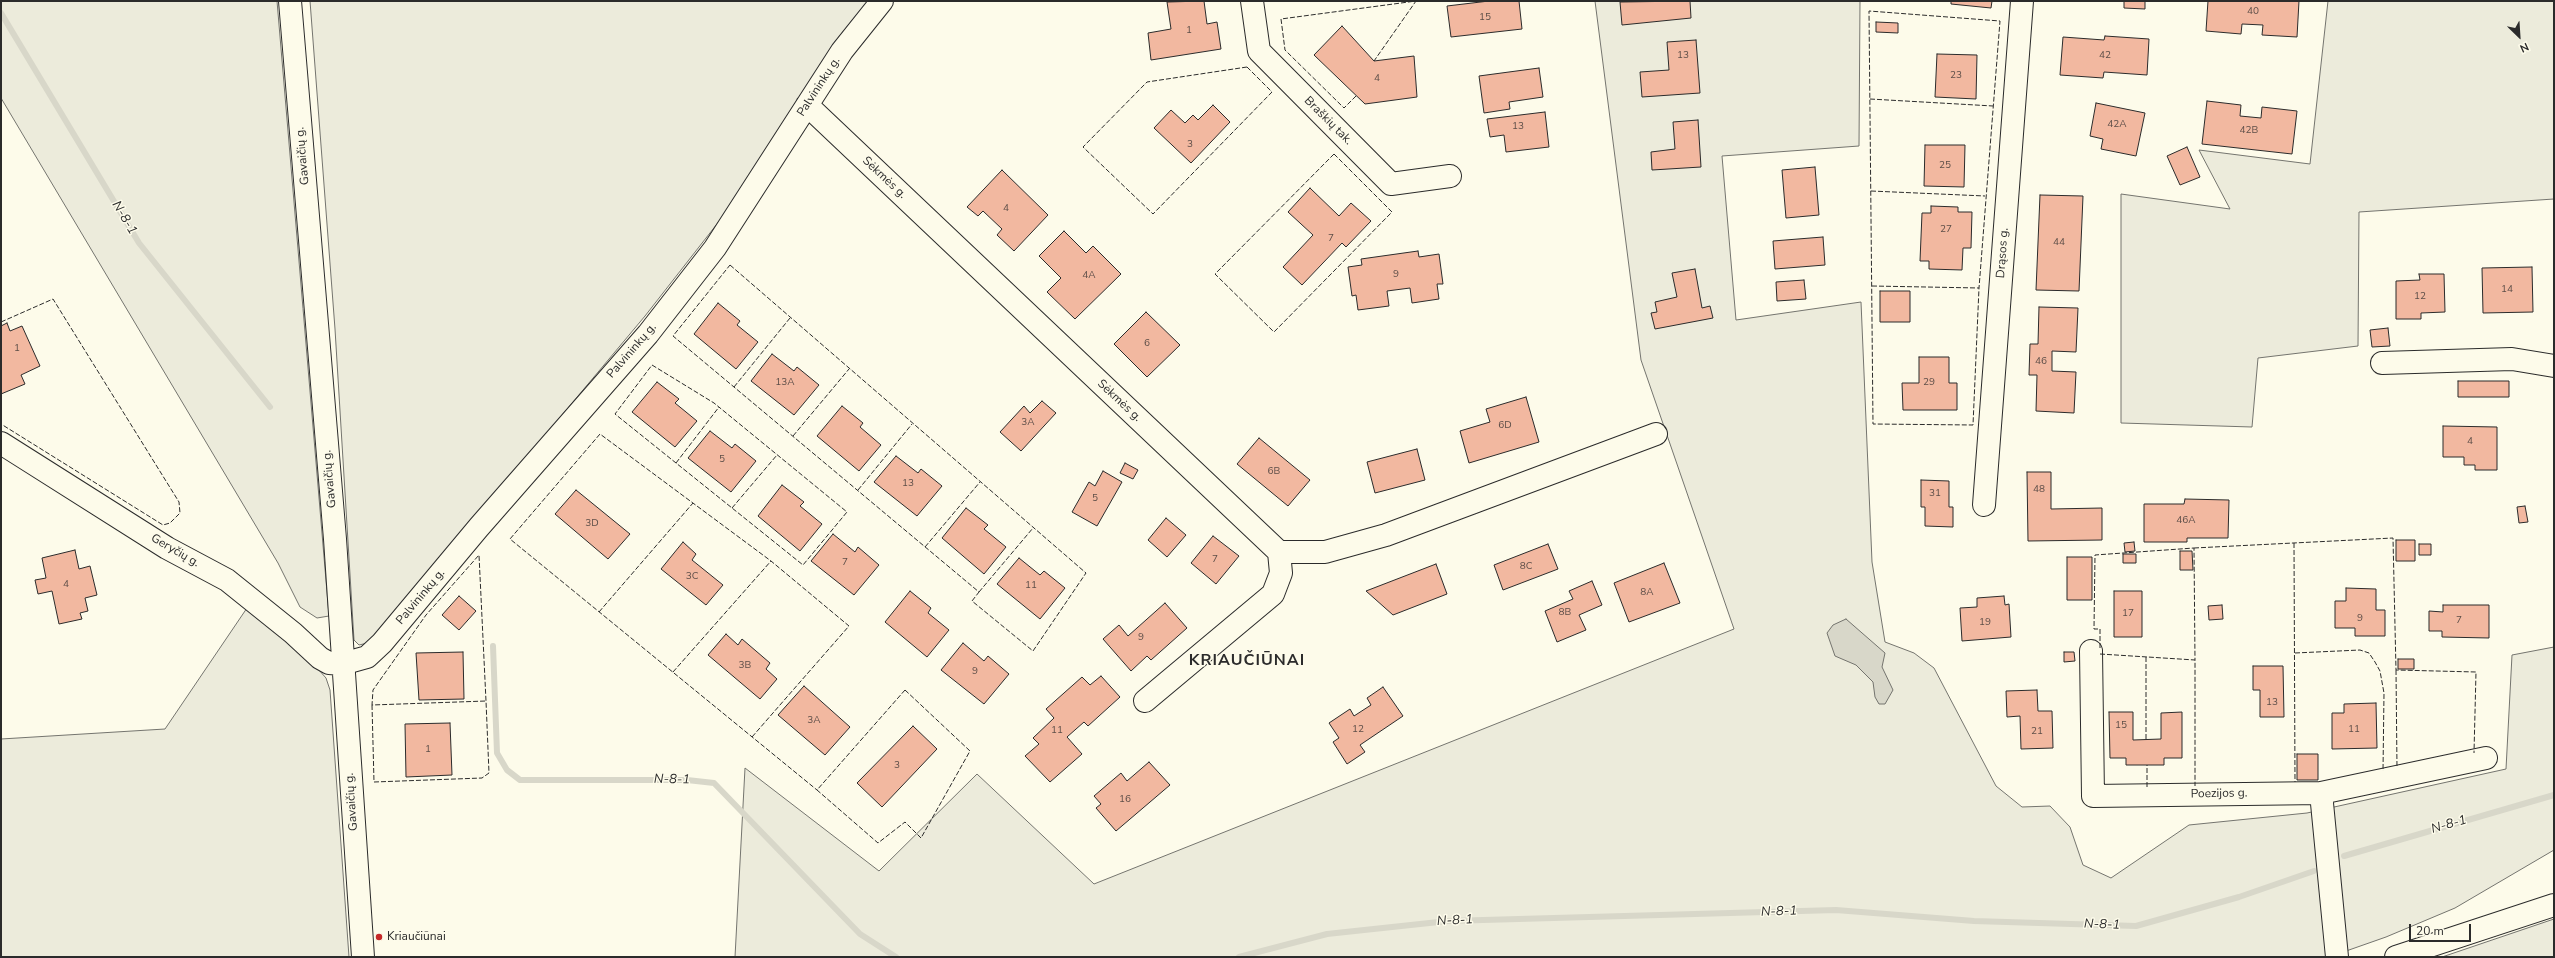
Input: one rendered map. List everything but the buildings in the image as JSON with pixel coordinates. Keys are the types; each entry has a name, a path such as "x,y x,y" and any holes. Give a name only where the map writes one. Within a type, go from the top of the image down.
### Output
{"street":[{"name":"Gavaičių g.","path":"290,1 334,531 363,957"},
{"name":"Palvininkų g.","path":"342,664 367,657 382,643 479,526 648,334 716,248 842,52 882,1"},
{"name":"Braškių tak.","path":"1252,1 1259,51 1391,184 1450,176"},
{"name":"Drąsos g.","path":"1984,505 2022,1"},
{"name":"Sėkmės g.","path":"808,105 1279,552"},
{"path":"2382,363 2512,359 2554,366"},
{"path":"1145,701 1273,594 1281,573 1279,552 1325,552 1386,535 1656,434"},
{"name":"Geryčių g.","path":"1,442 167,548 227,580 293,633 320,658 329,663 342,664"},
{"name":"Poezijos g.","path":"2091,651 2093,796 2321,793 2486,758"},
{"path":"2321,793 2337,957"},
{"path":"2396,957 2554,905"}],"shaded area":[{"path":"1,1 277,1 329,616 317,618 300,607 278,563 1,98"},
{"path":"310,1 876,1 724,215 645,316 372,642 359,645 354,640 335,329"},
{"path":"1595,1 1860,1 1859,146 1722,156 1736,320 1861,302 1872,562 1885,642 1914,653 1934,668 1996,786 2022,807 2050,806 2070,827 2083,865 2111,878 2189,825 2307,813 2506,769 2512,655 2554,647 2554,850 2455,908 2386,937 2329,957 735,957 745,768 879,871 977,774 1094,884 1734,629 1641,360"},
{"path":"2328,1 2554,1 2554,199 2359,212 2358,346 2258,358 2252,427 2121,423 2121,194 2230,209 2199,150 2310,164"},
{"path":"247,608 310,660 326,678 330,690 349,957 1,957 1,739 165,729"},
{"path":"1846,619 1885,653 1882,667 1893,690 1885,704 1879,704 1875,697 1873,682 1856,665 1835,656 1827,633 1833,625"},
{"path":"2554,919 2554,957 2442,957"}],"waterway":[{"name":"N-8-1","path":"1,13 139,243 270,407"},
{"name":"N-8-1","path":"493,646 497,753 507,770 520,780 687,780 714,783 860,934 896,957"},
{"name":"N-8-1","path":"2344,856 2554,795"},
{"name":"N-8-1","path":"1239,957 1327,934 1448,921 1836,910 1974,921 2136,926 2239,897 2314,871"}],"fence":[{"path":"1356,96 1344,108 1285,50 1281,19 1416,1 1374,61"},
{"path":"1872,286 1979,288 2000,21 1869,11 1873,424 1973,425 1979,288"},
{"path":"1247,67 1272,92 1153,214 1083,147 1147,82 1247,67"},
{"path":"1870,99 1993,106"},
{"path":"1334,154 1392,212 1274,332 1215,274 1334,154"},
{"path":"1871,191 1985,196"},
{"path":"730,265 1086,573 1033,651 972,601 979,592 673,336 730,265"},
{"path":"1,322 53,299 179,502 180,513 170,523 163,525 1,424"},
{"path":"734,387 790,318"},
{"path":"652,365 714,403 847,512 803,565 615,414 652,365"},
{"path":"793,436 849,369"},
{"path":"676,463 719,407"},
{"path":"858,490 912,424"},
{"path":"752,737 849,626 771,561 600,434 510,539 817,790"},
{"path":"732,508 777,455"},
{"path":"925,547 980,482"},
{"path":"599,612 693,503"},
{"path":"979,592 1033,528"},
{"path":"2194,548 2393,538 2396,670 2476,672 2474,753"},
{"path":"2294,543 2295,782"},
{"path":"2100,648 2100,629 2094,629 2095,555 2194,548 2195,660"},
{"path":"372,705 374,782 482,778 489,773 486,701 479,555 426,615 373,690 372,705 486,701"},
{"path":"673,672 771,561"},
{"path":"2295,653 2360,650 2369,653 2380,671 2384,693 2383,771"},
{"path":"2100,654 2195,660 2195,786"},
{"path":"2146,657 2146,740"},
{"path":"2396,670 2397,768"},
{"path":"905,690 970,751 921,838 905,822 878,843 817,790 905,690"},
{"path":"2147,765 2147,787"}],"place":[{"name":"Kriaučiūnai","path":"379,937"}],"district":[{"name":"KRIAUČIŪNAI","path":"1247,661"}]}
